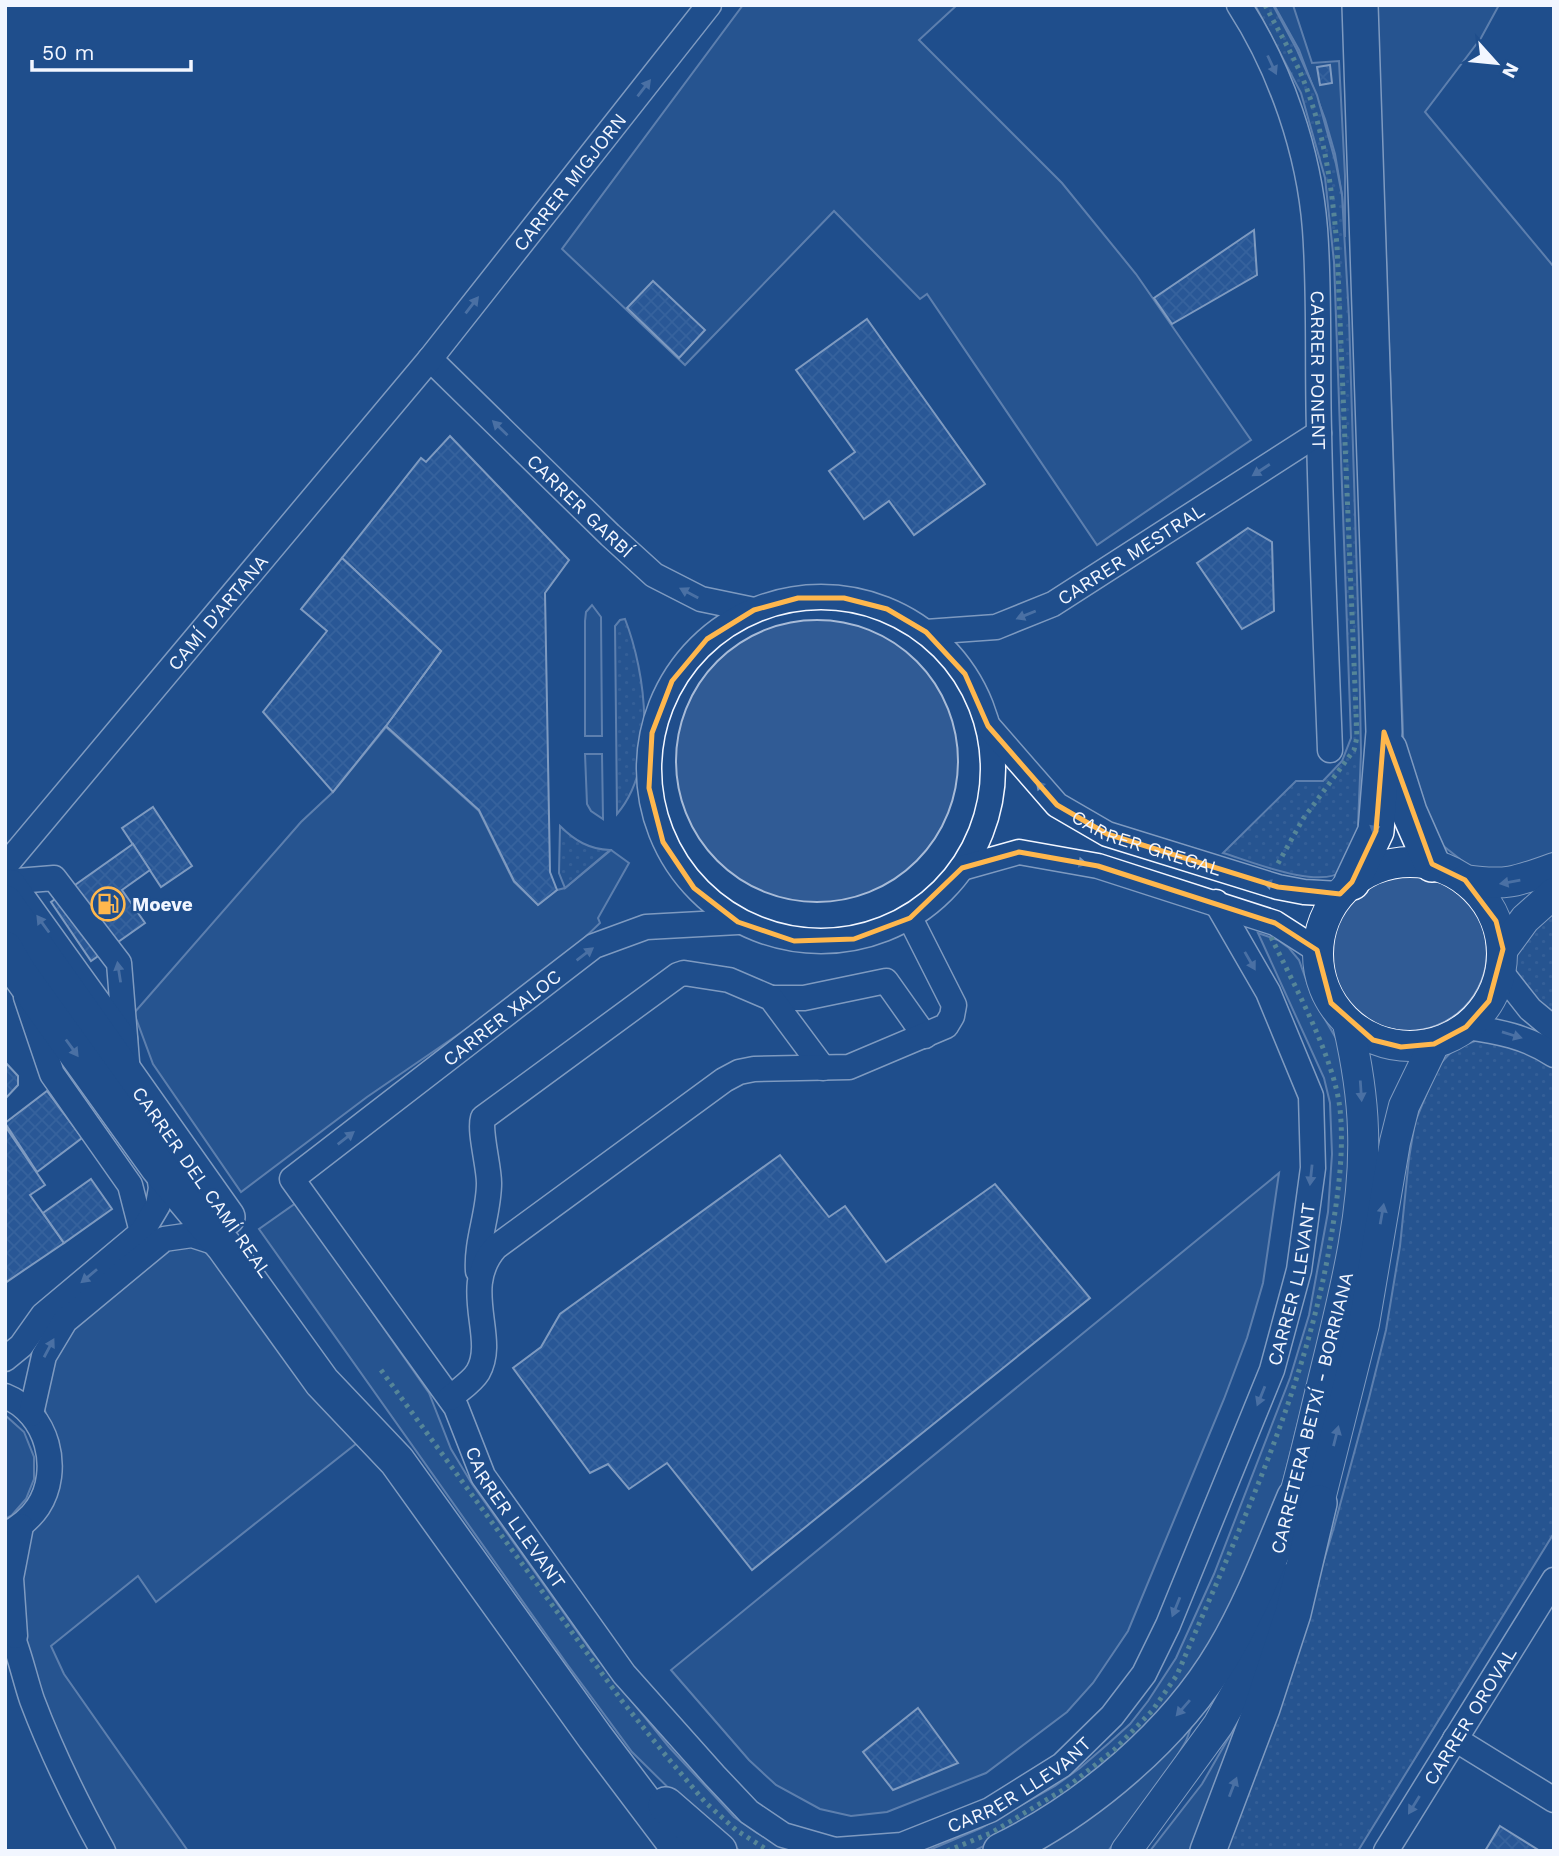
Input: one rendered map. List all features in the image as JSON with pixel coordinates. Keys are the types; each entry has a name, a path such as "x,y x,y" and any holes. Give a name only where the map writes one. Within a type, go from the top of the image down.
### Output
{"highway":[{"path":"1346,888 1376,831 1384,732 1360,5"},
{"path":"1384,732 1409,812 1432,864"},
{"name":"CARRER DEL CAMÍ REAL","path":"7,883 128,1078 397,1461"},
{"path":"12,961 158,1167 224,1246 322,1382 397,1461 595,1737 681,1851"},
{"path":"1001,1851 1069,1812 1139,1754 1181,1710 1224,1652 1307,1500"},
{"path":"1208,1851 1262,1709 1293,1613 1307,1500"},
{"path":"595,1737 687,1825 719,1851"}],"main road":[{"path":"1502,961 1496,921 1483,898 1465,880 1449,870 1432,864 1405,862 1377,868 1346,888 1323,921 1317,950 1320,977 1331,1003 1348,1024 1373,1040 1401,1047 1434,1044 1466,1027 1489,1001 1502,961 1525,919 1554,893"},
{"path":"1465,880 1494,885 1519,881 1554,868"},
{"name":"CARRETERA BETXÍ - BORRIANA","path":"1307,1500 1356,1224 1363,1165 1360,1080 1348,1024"},
{"name":"CARRETERA BETXÍ - BORRIANA","path":"1126,1851 1218,1725 1250,1668 1278,1608 1307,1500 1364,1324 1395,1142 1404,1106 1434,1044"}],"street":[{"name":"CARRER MIGJORN","path":"430,359 709,5"},
{"name":"CARRER PONENT","path":"1239,5 1255,30 1286,98 1299,141 1315,228 1330,750"},
{"name":"CARRER GARBÍ","path":"430,359 610,536 654,575 701,599 754,610"},
{"name":"CAMÍ D'ARTANA","path":"7,883 430,359"},
{"name":"CARRER MESTRAL","path":"926,632 996,627 1053,604 1319,433"},
{"path":"798,598 844,598 887,609 926,632 965,674 988,726 993,775 985,824 962,868 939,896 910,918 854,939 794,941 738,922 694,888 663,842 649,788 652,733 672,681 708,639 754,610 798,598"},
{"name":"CARRER GREGAL","path":"988,726 1057,805 1107,834 1278,887 1304,892 1346,888"},
{"name":"CARRER GREGAL","path":"962,868 1019,852 1098,866 1276,923 1317,950"},
{"path":"7,883 54,878 119,963 128,1078"},
{"path":"7,883 125,1040"},
{"name":"CARRER LLEVANT","path":"292,1179 450,1398 456,1407 482,1476 624,1674 749,1812 783,1835 835,1850 902,1845 990,1810 1062,1765 1112,1716 1144,1674 1168,1625 1272,1370 1299,1270 1313,1168 1311,1096 1268,992 1216,902"},
{"path":"479,1289 483,1268 496,1247 724,1080 739,1072 754,1069 849,1067 946,1026 952,1016 954,1004 910,918"},
{"name":"CARRER XALOC","path":"292,1179 594,946 646,927 738,922"},
{"path":"12,961 52,1074 130,1185 142,1232"},
{"path":"1502,961 1530,1009 1554,1029"},
{"path":"450,1398 474,1377 482,1362 478,1245 489,1190 483,1118 684,973 729,980 771,999 804,998 886,981 925,1036"},
{"path":"771,999 823,1069"},
{"path":"1466,1027 1503,1032 1527,1040 1554,1055"},
{"path":"5,1359 21,1346 44,1315 142,1232 158,1205 161,1188 158,1167"},
{"path":"31,1414 44,1356 65,1321 164,1239 192,1235 224,1246"},
{"path":"5,1396 31,1414 44,1435 50,1459 48,1484 38,1507 13,1530 10,1629 53,1755 103,1851"},
{"name":"CARRER OROVAL","path":"1386,1851 1554,1580"},
{"path":"1455,1739 1554,1800"}],"highlighted area":[{"path":"798,598 844,598 887,609 926,632 965,674 988,726 1057,805 1107,834 1278,887 1340,894 1352,882 1376,831 1384,732 1432,864 1465,880 1496,921 1503,949 1489,1001 1466,1027 1434,1044 1401,1047 1373,1040 1331,1003 1317,950 1275,923 1098,866 1019,852 962,868 910,918 854,939 794,941 738,922 694,888 663,842 649,788 652,733 672,681 707,639 754,610"}],"shaded area":[{"path":"743,5 957,5 919,40 1062,183 1136,274 1251,440 1097,545 927,294 920,299 834,211 685,365 562,249"},
{"path":"1255,5 1273,5 1297,50 1317,95 1342,195 1349,317 1359,643 1361,753 1358,825 1365,839 1344,870 1333,876 1302,876 1223,853 1296,781 1323,781 1342,761 1351,738 1334,262 1325,178 1301,93"},
{"path":"1274,5 1293,5 1312,63 1339,61 1345,237 1342,195 1335,154 1325,119 1299,50"},
{"path":"1377,5 1499,5 1481,38 1425,112 1554,267 1554,861 1516,875 1470,867 1432,837 1404,761"},
{"path":"592,605 601,617 602,736 585,736 585,621 586,612"},
{"path":"625,619 643,692 643,745 630,794 617,814 615,626"},
{"path":"831,620 845,622 884,636 917,661 935,682 948,707 956,733 956,789 948,815 935,840 917,861 896,879 871,892 845,900 803,902 789,900 750,886 727,870 708,851 692,828 678,789 676,747 678,733 692,694 708,671 727,652 750,636 789,622"},
{"path":"386,727 479,811 514,882 538,905 557,890 565,888 611,850 629,863 598,918 600,923 578,944 472,1025 367,1097 241,1192 153,1064 134,1013 301,822 333,792"},
{"path":"585,754 602,754 603,819 591,811 587,804"},
{"path":"560,826 583,843 610,850 565,888 559,873"},
{"path":"1408,873 1438,879 1464,896 1481,922 1487,952 1481,982 1464,1008 1438,1025 1408,1031 1378,1025 1352,1008 1335,982 1329,952 1335,922 1352,896 1378,879"},
{"path":"1554,905 1554,1019 1517,978 1514,958 1531,928"},
{"path":"1258,933 1278,940 1299,960 1313,999 1337,1040 1348,1077 1351,1175 1336,1271 1283,1482 1264,1543 1190,1681 1106,1767 998,1839 974,1851 927,1851 981,1828 1055,1786 1130,1724 1148,1701 1176,1658 1214,1574 1290,1378 1309,1315 1328,1212 1332,1154 1330,1103 1324,1078"},
{"path":"1497,1040 1554,1065 1554,1533 1358,1851 1221,1851 1301,1636 1369,1398 1386,1330 1400,1246 1415,1122 1438,1066 1454,1049 1475,1041"},
{"path":"1279,1173 1263,1283 1247,1338 1128,1631 1093,1683 1067,1712 986,1773 887,1812 851,1816 820,1809 776,1785 749,1760 671,1670"},
{"path":"296,1203 429,1393 451,1449 472,1484 591,1651 669,1747 734,1817 757,1833 793,1851 740,1851 698,1817 632,1752 259,1229"},
{"path":"203,1245 357,1443 156,1602 138,1576 51,1646 64,1674 188,1851 112,1851 55,1733 30,1660 19,1604 26,1542 47,1417 43,1404 61,1335 161,1251"},
{"path":"5,1415 24,1432 34,1457 34,1479 26,1499 5,1519"},
{"path":"1255,1692 1198,1851 1150,1851 1202,1784"},
{"path":"1199,1706 1186,1741 1165,1776 1108,1851 1022,1851"}],"building":[{"path":"1330,65 1332,83 1320,85 1317,67"},
{"path":"1254,230 1257,275 1172,324 1154,298"},
{"path":"653,281 705,330 679,358 627,308"},
{"path":"867,319 985,484 914,535 889,501 864,519 829,471 855,452 796,370"},
{"path":"450,436 569,560 545,593 550,872 557,890 538,905 514,881 479,810 386,726 441,651 342,558 421,458 426,462"},
{"path":"1248,528 1272,542 1274,611 1242,629 1197,563"},
{"path":"342,558 441,651 333,792 263,712 327,631 301,609"},
{"path":"153,807 192,866 161,887 122,828"},
{"path":"133,844 150,870 122,890 145,923 91,961 51,902"},
{"path":"5,1062 18,1076 18,1085 5,1099"},
{"path":"47,1091 82,1138 37,1172 5,1123"},
{"path":"5,1126 45,1185 30,1195 64,1243 5,1283"},
{"path":"780,1155 829,1217 845,1206 886,1262 995,1184 1090,1298 752,1570 667,1463 629,1489 608,1464 590,1473 513,1368 541,1347 560,1314"},
{"path":"91,1179 112,1209 64,1243 43,1213"},
{"path":"918,1708 958,1763 893,1790 863,1752"},
{"path":"1500,1826 1540,1851 1485,1851"}],"hedge":[{"path":"1265,5 1308,93 1326,158 1332,202 1337,246 1357,737 1354,750 1303,819 1276,867"},
{"path":"947,1851 991,1833 1066,1788 1114,1750 1152,1711 1177,1675 1248,1510 1290,1398 1308,1341 1333,1225 1339,1182 1341,1124 1336,1089 1322,1044 1271,937"},
{"path":"381,1370 622,1701 667,1757 705,1802 736,1830 769,1851"}],"place":[{"name":"Moeve","path":"108,904"}]}
